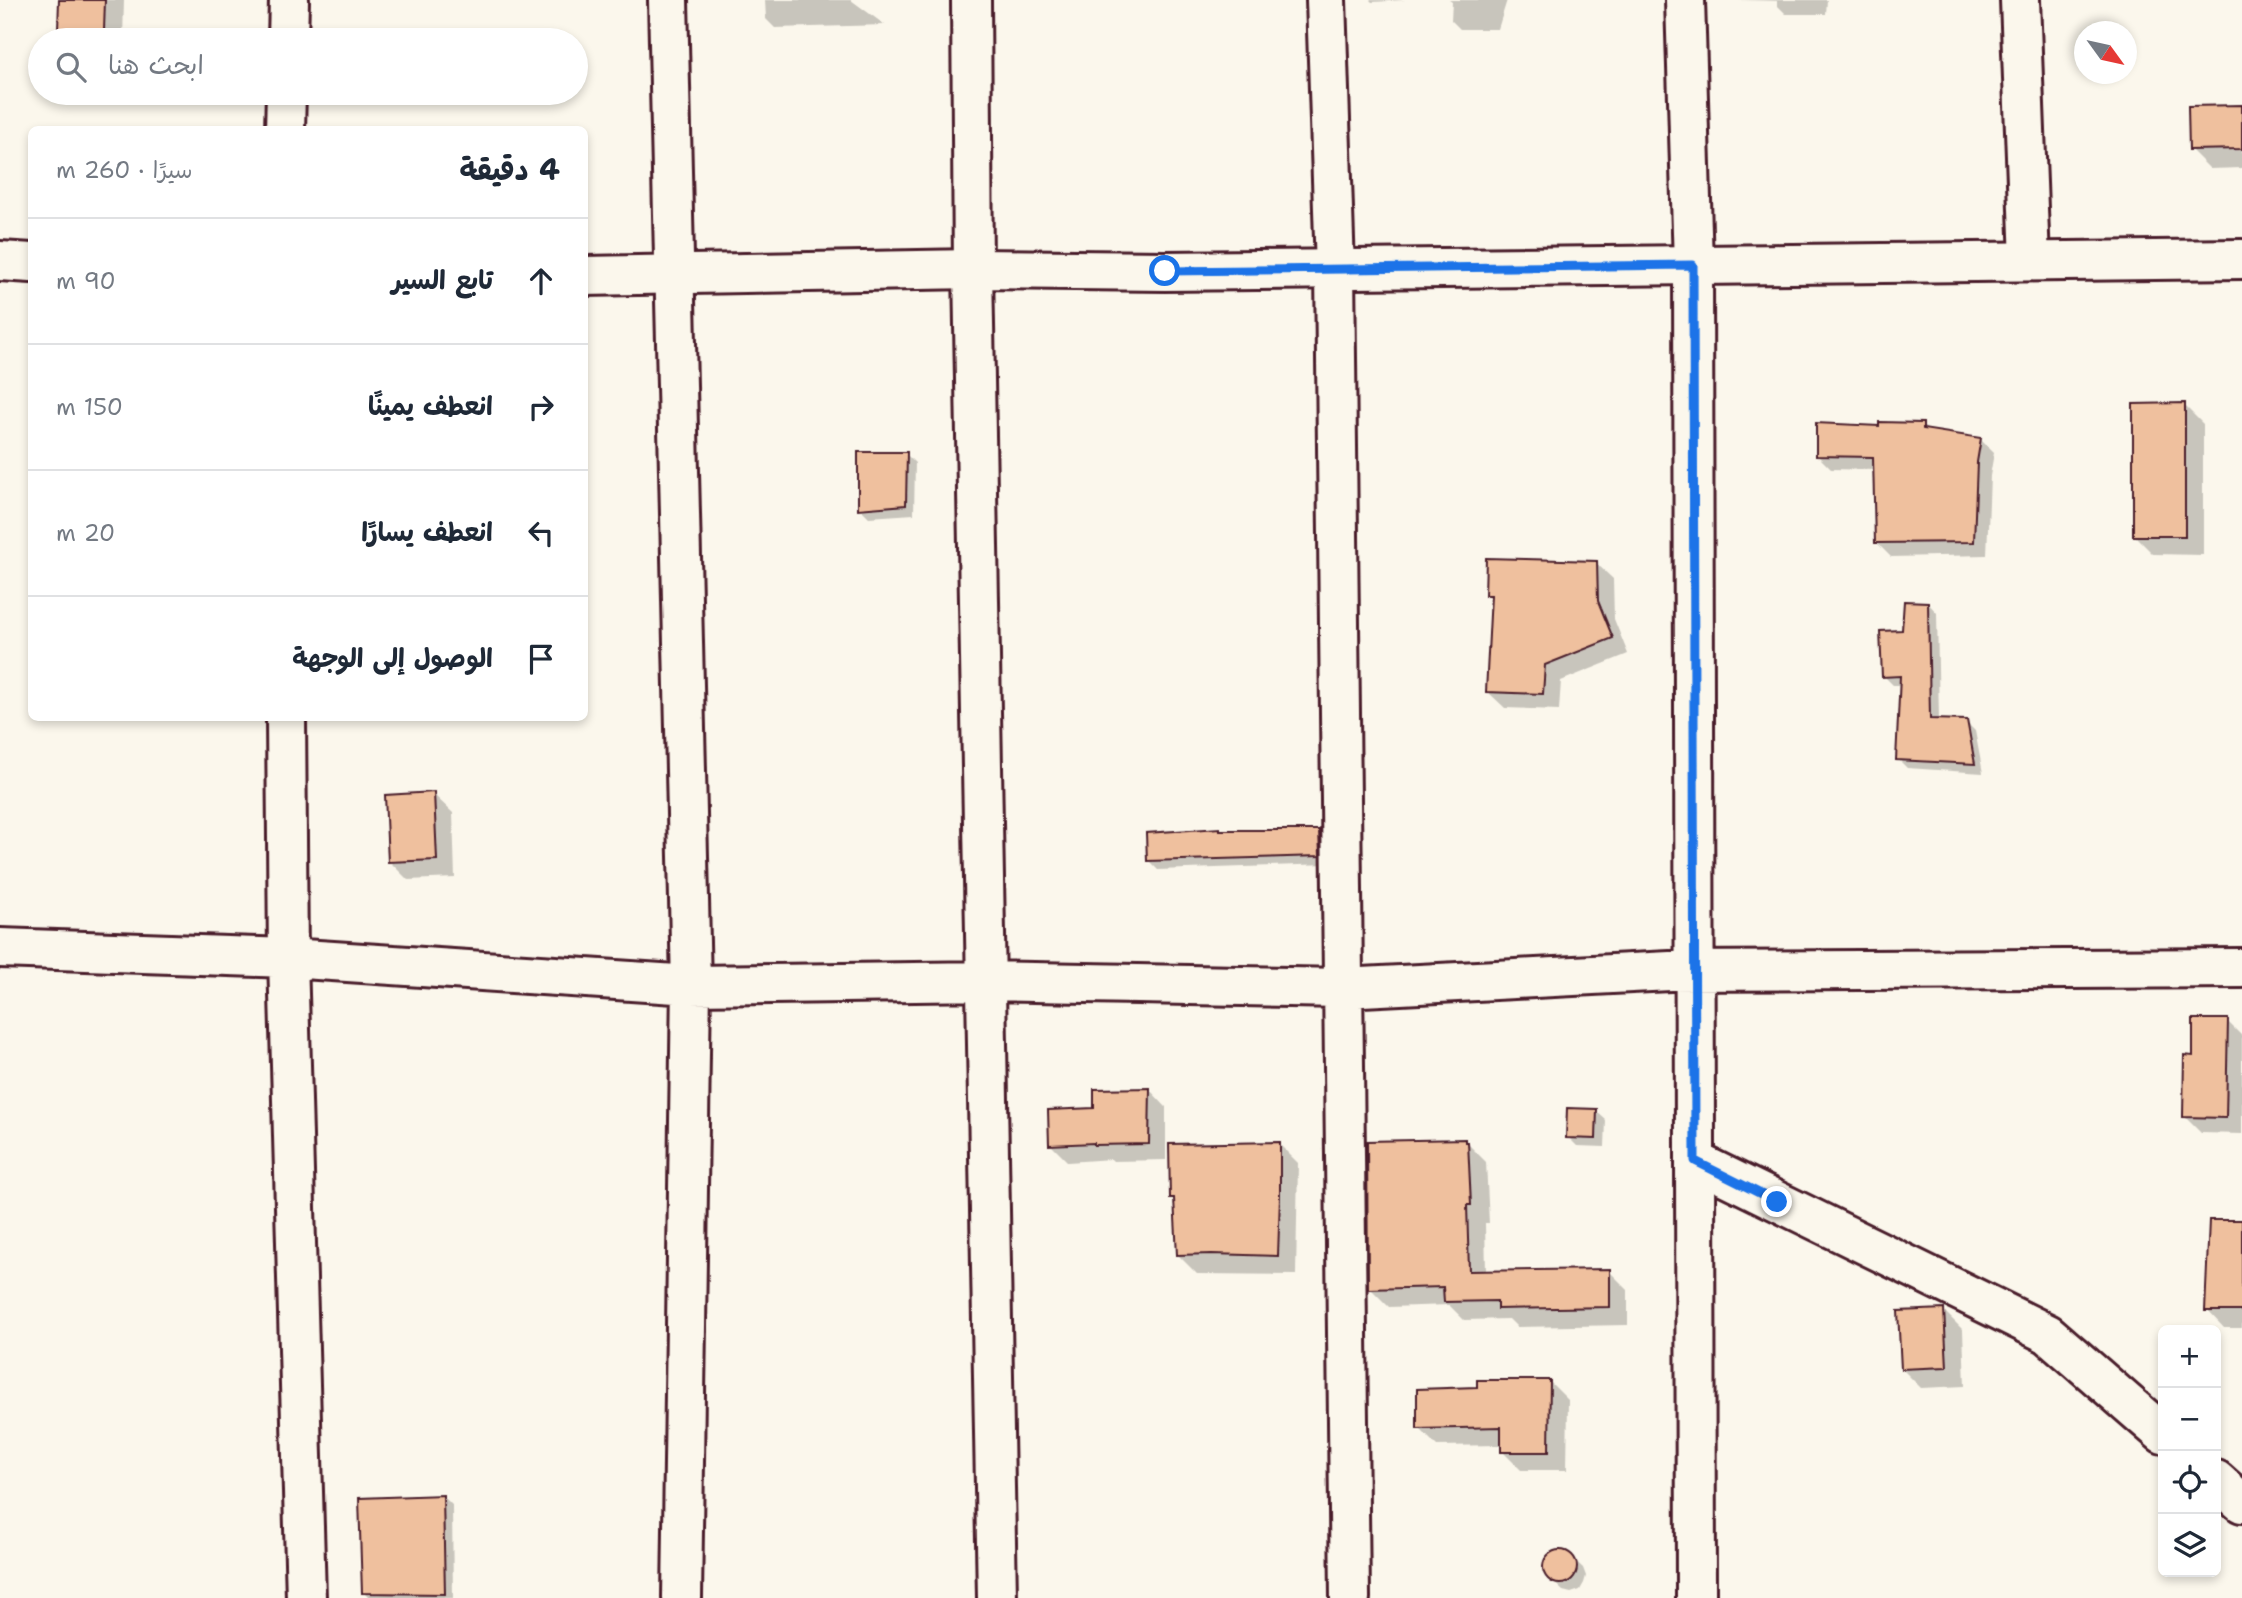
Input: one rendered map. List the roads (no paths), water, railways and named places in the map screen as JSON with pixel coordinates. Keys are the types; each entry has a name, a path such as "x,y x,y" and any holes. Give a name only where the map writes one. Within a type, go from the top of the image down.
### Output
{"street":[{"path":"288,28 289,0"},
{"path":"668,0 691,985 682,1598"},
{"path":"971,0 973,268 997,1598"},
{"path":"1326,0 1335,269 1350,1598"},
{"path":"1685,0 1693,265 1696,1598"},
{"path":"2020,0 2030,261"},
{"path":"285,126 286,105"},
{"path":"588,276 973,268 1165,271 2242,259"},
{"path":"0,261 28,263"},
{"path":"286,721 288,958 306,1598"},
{"path":"0,948 288,958 691,985 986,981 1343,988 1695,970 2242,968"},
{"path":"1695,1161 2048,1334 2158,1430"},
{"path":"2221,1484 2242,1503"}]}
